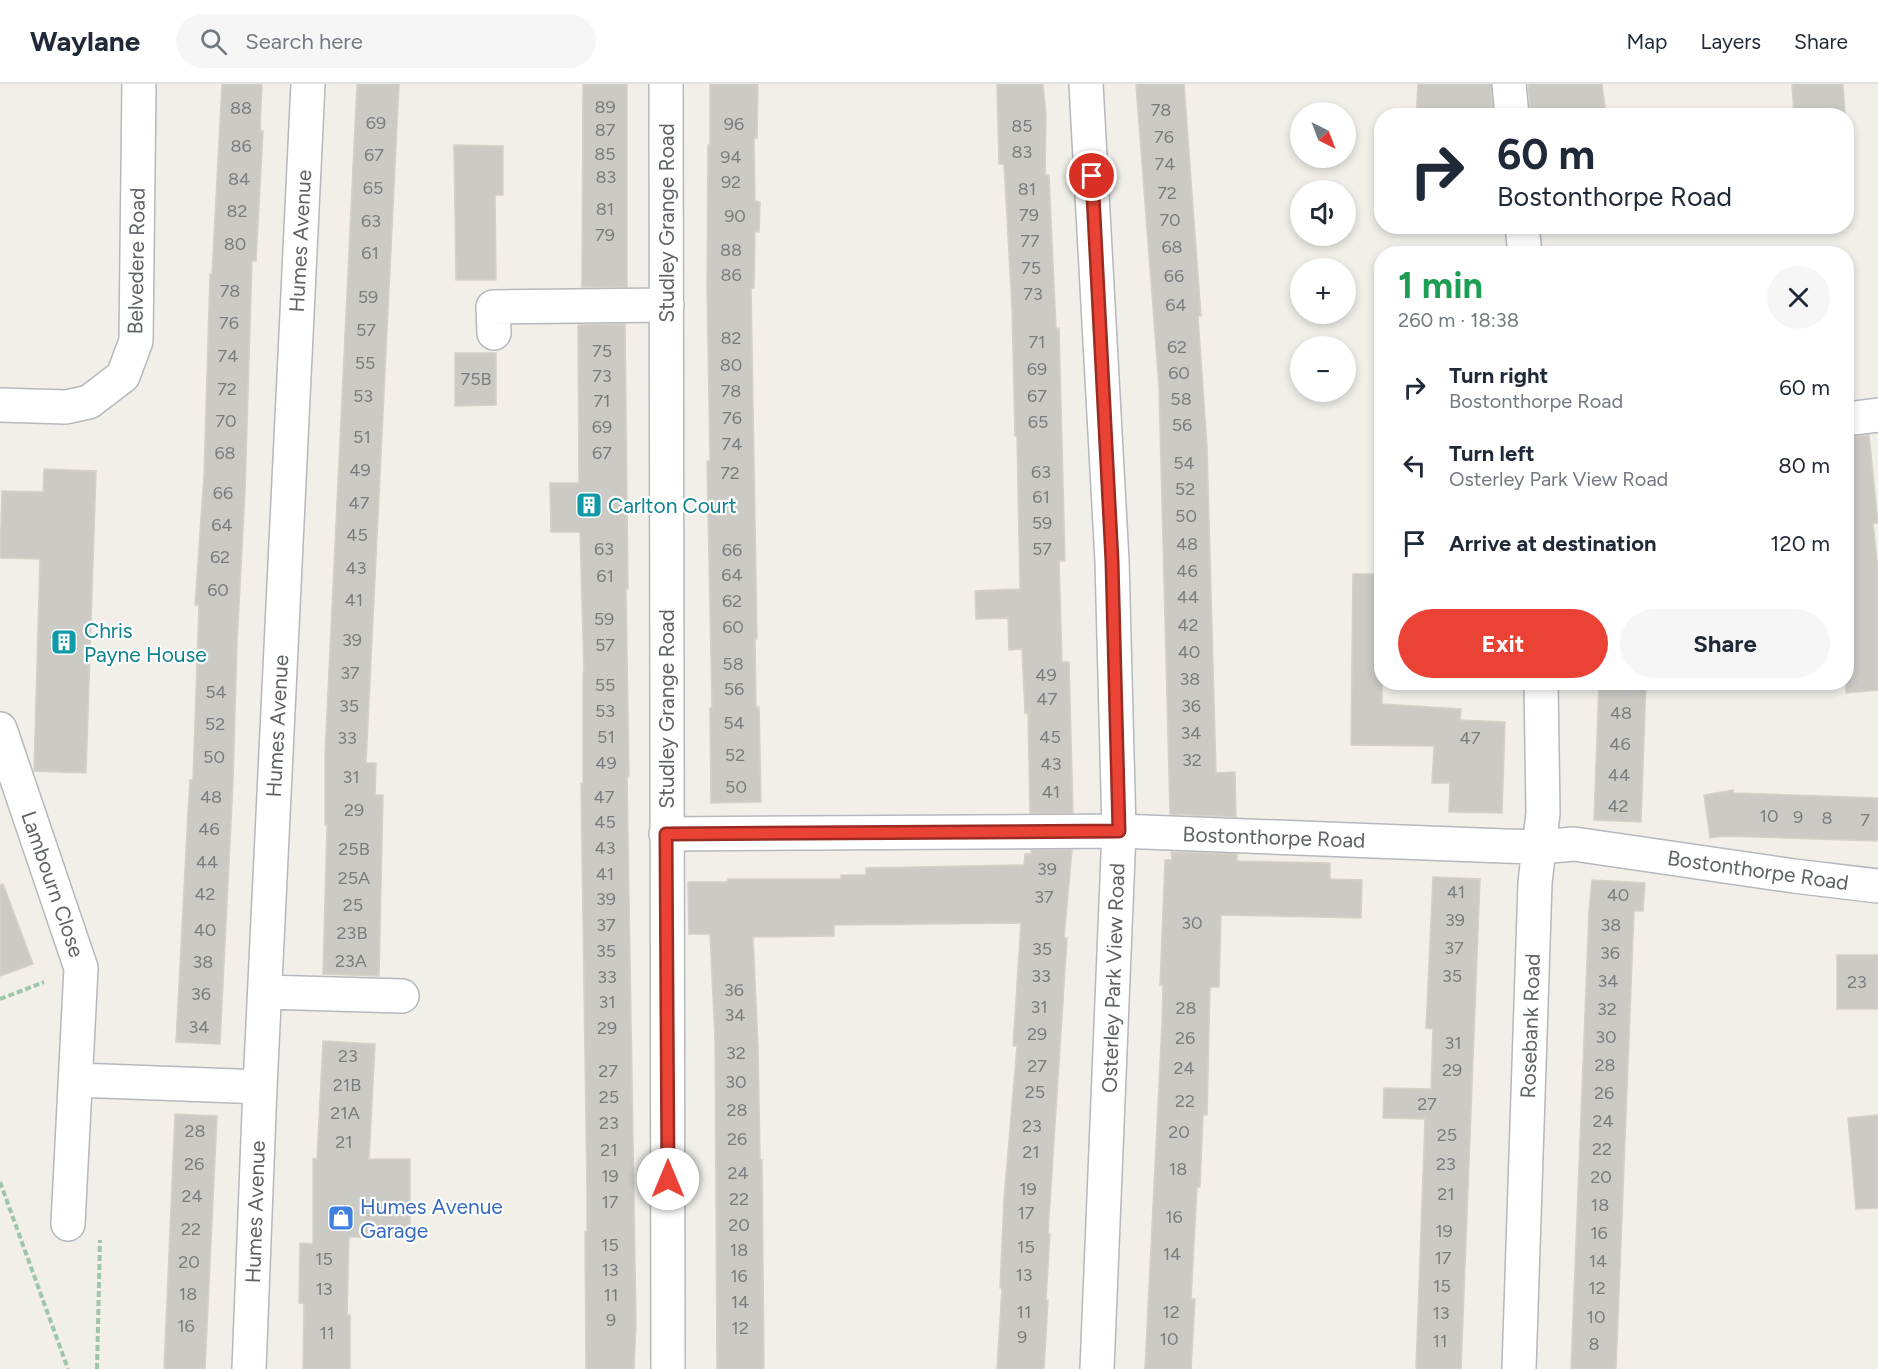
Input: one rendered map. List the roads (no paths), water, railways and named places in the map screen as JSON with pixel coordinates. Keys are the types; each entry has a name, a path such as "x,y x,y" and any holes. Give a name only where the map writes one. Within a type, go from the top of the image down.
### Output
{"street":[{"name":"Belvedere Road","path":"0,405 66,407 88,402 123,376 136,341 139,84"},
{"name":"Humes Avenue","path":"249,1369 260,1087 308,84"},
{"name":"Studley Grange Road","path":"666,84 668,1369"},
{"name":"Osterley Park View Road","path":"1086,84 1112,561 1119,831 1097,1369"},
{"path":"1509,84 1511,108"},
{"path":"629,289 667,297"},
{"path":"545,290 580,290"},
{"path":"494,333 493,307 667,297"},
{"path":"1854,418 1878,416"},
{"name":"Rosebank Road","path":"1519,1369 1535,883 1543,813 1541,690"},
{"name":"Lambourn Close","path":"0,729 81,968 68,1224"},
{"name":"Bostonthorpe Road","path":"666,834 1119,831 1539,847 1574,844 1878,886"},
{"path":"265,992 402,996"},
{"path":"77,1080 260,1087"}],"place":[{"name":"Carlton Court","path":"589,505"},
{"name":"Chris Payne House","path":"64,642"},
{"name":"Humes Avenue Garage","path":"341,1218"}]}
